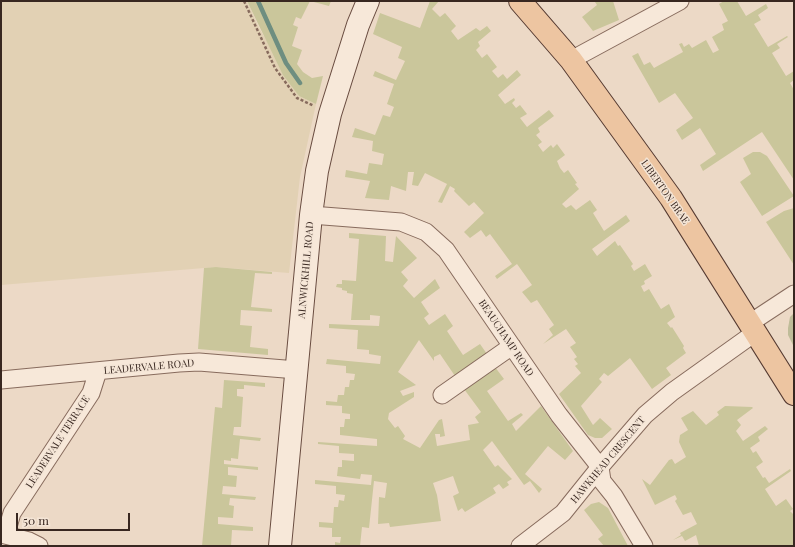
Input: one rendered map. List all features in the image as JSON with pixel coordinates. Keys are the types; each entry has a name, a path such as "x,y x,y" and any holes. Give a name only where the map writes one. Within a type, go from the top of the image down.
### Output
{"main road":[{"name":"LIBERTON BRAE","path":"520,1 571,60 671,198 794,394"}],"street":[{"name":"ALNWICKHILL ROAD","path":"280,546 311,215 317,171 330,114 358,26 368,1"},
{"path":"571,60 680,1"},
{"name":"BEAUCHAMP ROAD","path":"311,215 401,222 426,232 446,250 576,439 600,467 602,481 614,496 644,546"},
{"name":"HAWKHEAD CRESCENT","path":"520,546 563,513 632,428 656,406 794,294"},
{"path":"442,395 512,346"},
{"name":"LEADERVALE ROAD","path":"1,380 199,362 297,370"},
{"name":"LEADERVALE TERRACE","path":"4,534 12,513 91,393 98,371"},
{"path":"4,534 29,541 39,546"}],"path":[{"path":"244,1 275,68 297,98 330,114"}],"shaded area":[{"path":"1,1 247,1 259,28 299,96 316,104 300,177 289,273 216,267 1,285"},
{"path":"247,1 310,1 301,19 296,17 293,25 298,27 292,46 302,50 297,64 303,72 312,78 323,76 316,104 299,96 283,75"},
{"path":"310,1 331,1 329,6"},
{"path":"430,1 439,1 432,9 440,17 445,13 456,26 451,31 458,40 476,28 480,31 487,26 491,31 478,42 480,46 476,50 482,58 487,54 497,67 492,71 498,78 503,74 507,79 517,70 521,75 498,95 505,104 514,98 515,100 512,103 516,108 520,105 527,114 520,118 527,127 549,110 554,116 538,128 540,132 536,135 542,142 538,145 543,152 551,145 553,148 557,144 565,155 557,161 560,168 564,173 568,170 577,183 575,184 579,189 562,204 566,208 571,205 576,210 590,200 597,210 593,213 604,231 626,215 630,221 592,249 597,256 615,241 618,246 620,245 633,264 631,266 634,271 645,264 652,276 644,281 645,284 641,286 644,292 649,289 661,309 669,304 675,317 667,323 671,328 672,327 684,346 683,348 686,353 666,368 671,375 652,389 630,358 608,376 604,373 599,379 602,382 581,406 593,425 600,418 612,429 602,438 595,438 588,435 559,394 581,373 575,366 578,364 574,359 577,357 570,347 576,343 566,329 543,344 553,335 549,329 554,325 537,300 531,303 522,292 532,285 517,264 497,279 495,276 512,264 490,234 486,237 481,230 470,238 464,232 484,213 474,202 469,206 454,191 455,189 450,186 442,203 438,202 447,184 425,173 418,186 412,185 414,172 408,172 406,191 391,186 389,200 365,198 370,181 345,177 346,170 367,174 369,163 382,165 384,154 372,151 373,141 352,137 355,128 375,135 383,115 390,117 394,107 387,104 394,84 373,76 375,71 396,80 405,61 398,58 402,47 373,34 380,13 420,28"},
{"path":"613,1 619,20 593,31 582,17 597,5 595,2"},
{"path":"724,1 737,1 746,16 766,4 768,8 758,15 761,20 754,24 768,47 787,36 788,37 777,44 780,48 772,53 786,76 794,71 794,80 790,83 794,90 794,180 762,132 703,171 700,165 716,154 700,128 682,140 676,130 693,118 675,93 659,103 632,56 638,53 644,65 650,62 654,68 683,52 679,44 682,43 684,47 689,44 692,48 706,40 713,53 719,50 712,37 724,30 722,24 728,21 719,4"},
{"path":"753,152 760,152 767,156 794,196 762,216 740,182 751,174 743,158"},
{"path":"794,208 794,265 766,222 784,211"},
{"path":"349,233 386,236 385,261 393,262 396,236 417,258 401,272 408,280 403,286 414,298 435,279 440,288 421,302 429,314 424,318 429,325 445,314 453,326 447,331 463,355 480,344 487,354 455,376 440,354 434,357 434,361 419,340 398,372 416,385 400,391 403,396 414,392 414,397 389,413 388,419 395,428 398,426 405,436 403,439 420,448 439,420 442,419 445,436 440,437 440,434 435,434 437,446 470,440 468,425 479,423 475,417 481,412 464,389 495,367 504,379 487,391 508,421 521,413 523,415 512,424 516,431 541,406 573,451 565,460 548,446 525,474 542,489 539,493 530,481 524,485 492,441 483,450 495,467 498,465 512,479 507,482 509,485 503,489 499,484 493,488 496,493 465,512 462,508 458,511 453,496 459,493 453,476 433,483 437,495 441,521 390,527 389,523 378,524 379,497 385,498 387,483 374,481 369,528 362,527 360,546 335,546 335,542 340,543 341,537 332,537 332,528 319,527 319,522 333,523 334,507 338,507 339,500 344,501 345,495 336,494 336,486 315,484 315,480 371,485 372,475 361,474 360,479 337,476 338,467 342,467 342,460 354,461 354,454 339,453 339,446 318,444 318,442 377,446 377,439 340,435 340,427 344,427 345,419 350,419 350,414 342,413 342,406 326,405 326,401 337,402 338,395 344,395 345,387 349,387 350,380 354,380 355,374 346,373 346,366 326,364 327,359 380,364 381,356 369,354 369,350 357,349 358,330 329,328 329,324 379,326 380,316 370,315 370,320 351,320 353,294 347,293 347,291 342,290 342,288 336,287 337,284 342,284 342,280 356,281 359,239 349,238"},
{"path":"216,267 272,272 272,274 255,273 251,307 272,309 272,312 241,310 240,325 252,326 250,347 268,349 268,355 198,349 204,268"},
{"path":"794,313 794,347 788,335 788,328 790,317"},
{"path":"224,380 265,383 265,387 244,385 244,389 237,389 237,396 243,397 241,427 234,427 233,435 261,438 260,441 240,439 238,459 231,458 231,461 224,460 224,464 258,467 258,470 228,467 228,475 237,476 236,487 223,486 222,494 256,497 255,500 230,498 229,505 234,506 233,518 218,517 218,524 253,527 253,531 232,530 231,546 202,546 215,407 222,408"},
{"path":"725,406 753,408 737,420 741,425 736,431 743,441 765,426 768,429 758,437 760,441 750,448 753,453 756,451 763,462 756,467 763,478 765,477 769,483 790,469 791,471 765,489 776,506 786,499 793,509 790,511 794,515 793,546 699,546 696,535 685,541 682,536 673,540 681,535 680,533 697,524 691,512 683,515 675,501 677,499 675,495 655,505 642,479 650,485 669,460 672,459 675,464 686,457 679,442 680,435 688,430 681,418 693,411 706,425 719,415 717,412"},
{"path":"599,502 608,508 628,546 604,546 598,539 603,535 584,510 591,504"}],"waterway":[{"path":"258,1 286,63 300,83"}]}
